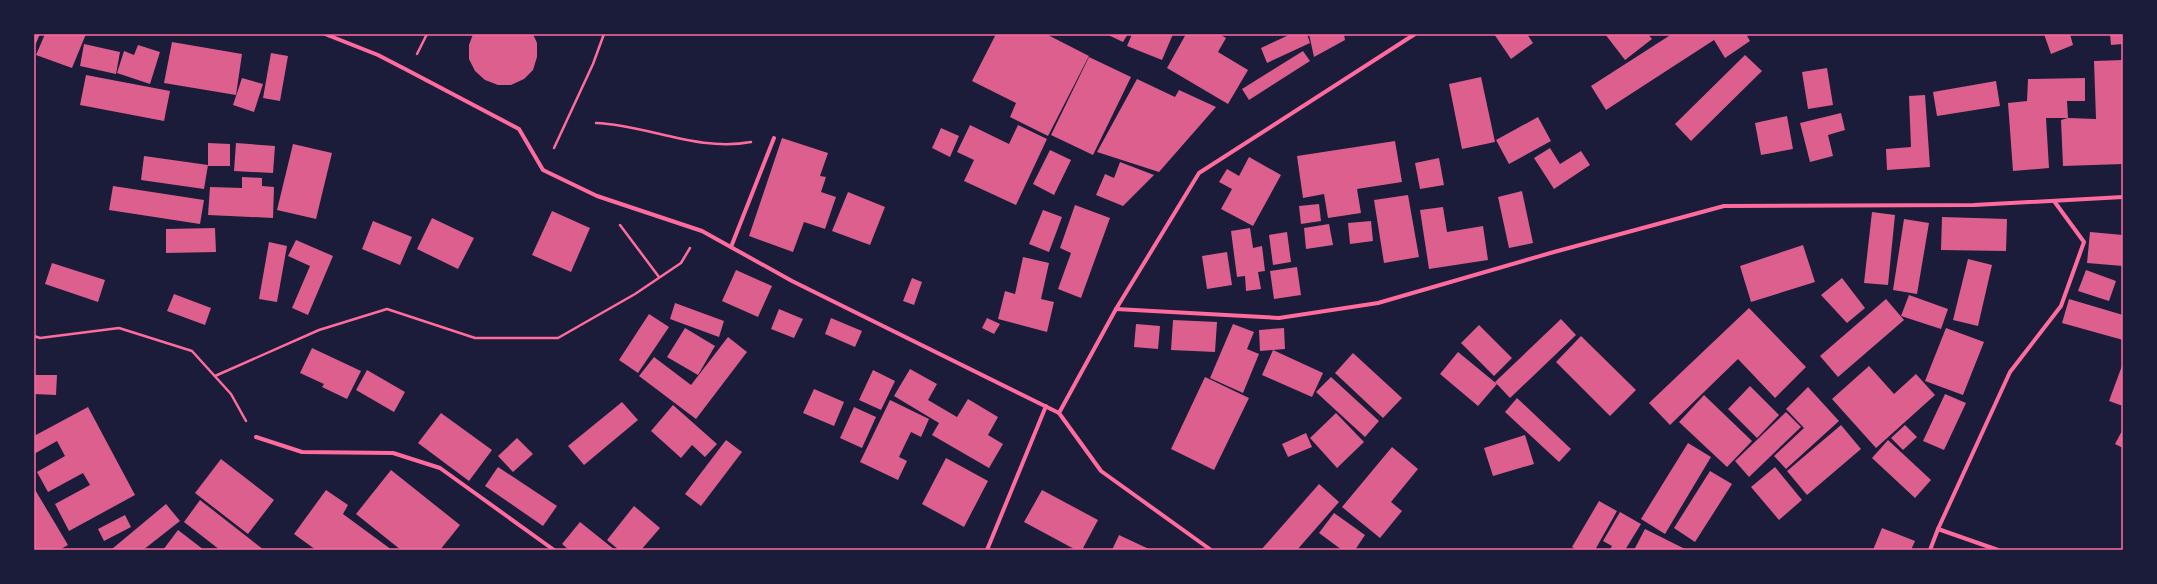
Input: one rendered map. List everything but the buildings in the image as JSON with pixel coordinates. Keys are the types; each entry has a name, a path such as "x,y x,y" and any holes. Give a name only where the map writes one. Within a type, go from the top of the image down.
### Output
{"street":[{"path":"325,34 408,70 519,129 543,170 597,196 702,231 792,281 1059,413 1101,471 1211,550"},
{"path":"1059,413 1116,309 1199,173 1415,34"},
{"path":"731,247 774,138"},
{"path":"1116,309 1279,318 1378,303 1554,252 1724,206 1974,206 2123,197"},
{"path":"1930,550 1938,529 2010,372 2060,306 2084,242 2054,201"},
{"path":"987,550 1046,406"},
{"path":"256,437 302,452 393,453 440,468 554,550"},
{"path":"1938,529 1998,550"}],"path":[{"path":"543,170 569,118 604,34"},
{"path":"596,123 613,124 660,136 714,145 743,144 774,138"},
{"path":"597,196 659,277"},
{"path":"215,376 319,330 387,309 475,338 558,338 636,294 681,263 702,231"},
{"path":"34,336 40,338 119,328 192,351 231,394 256,437"}]}
